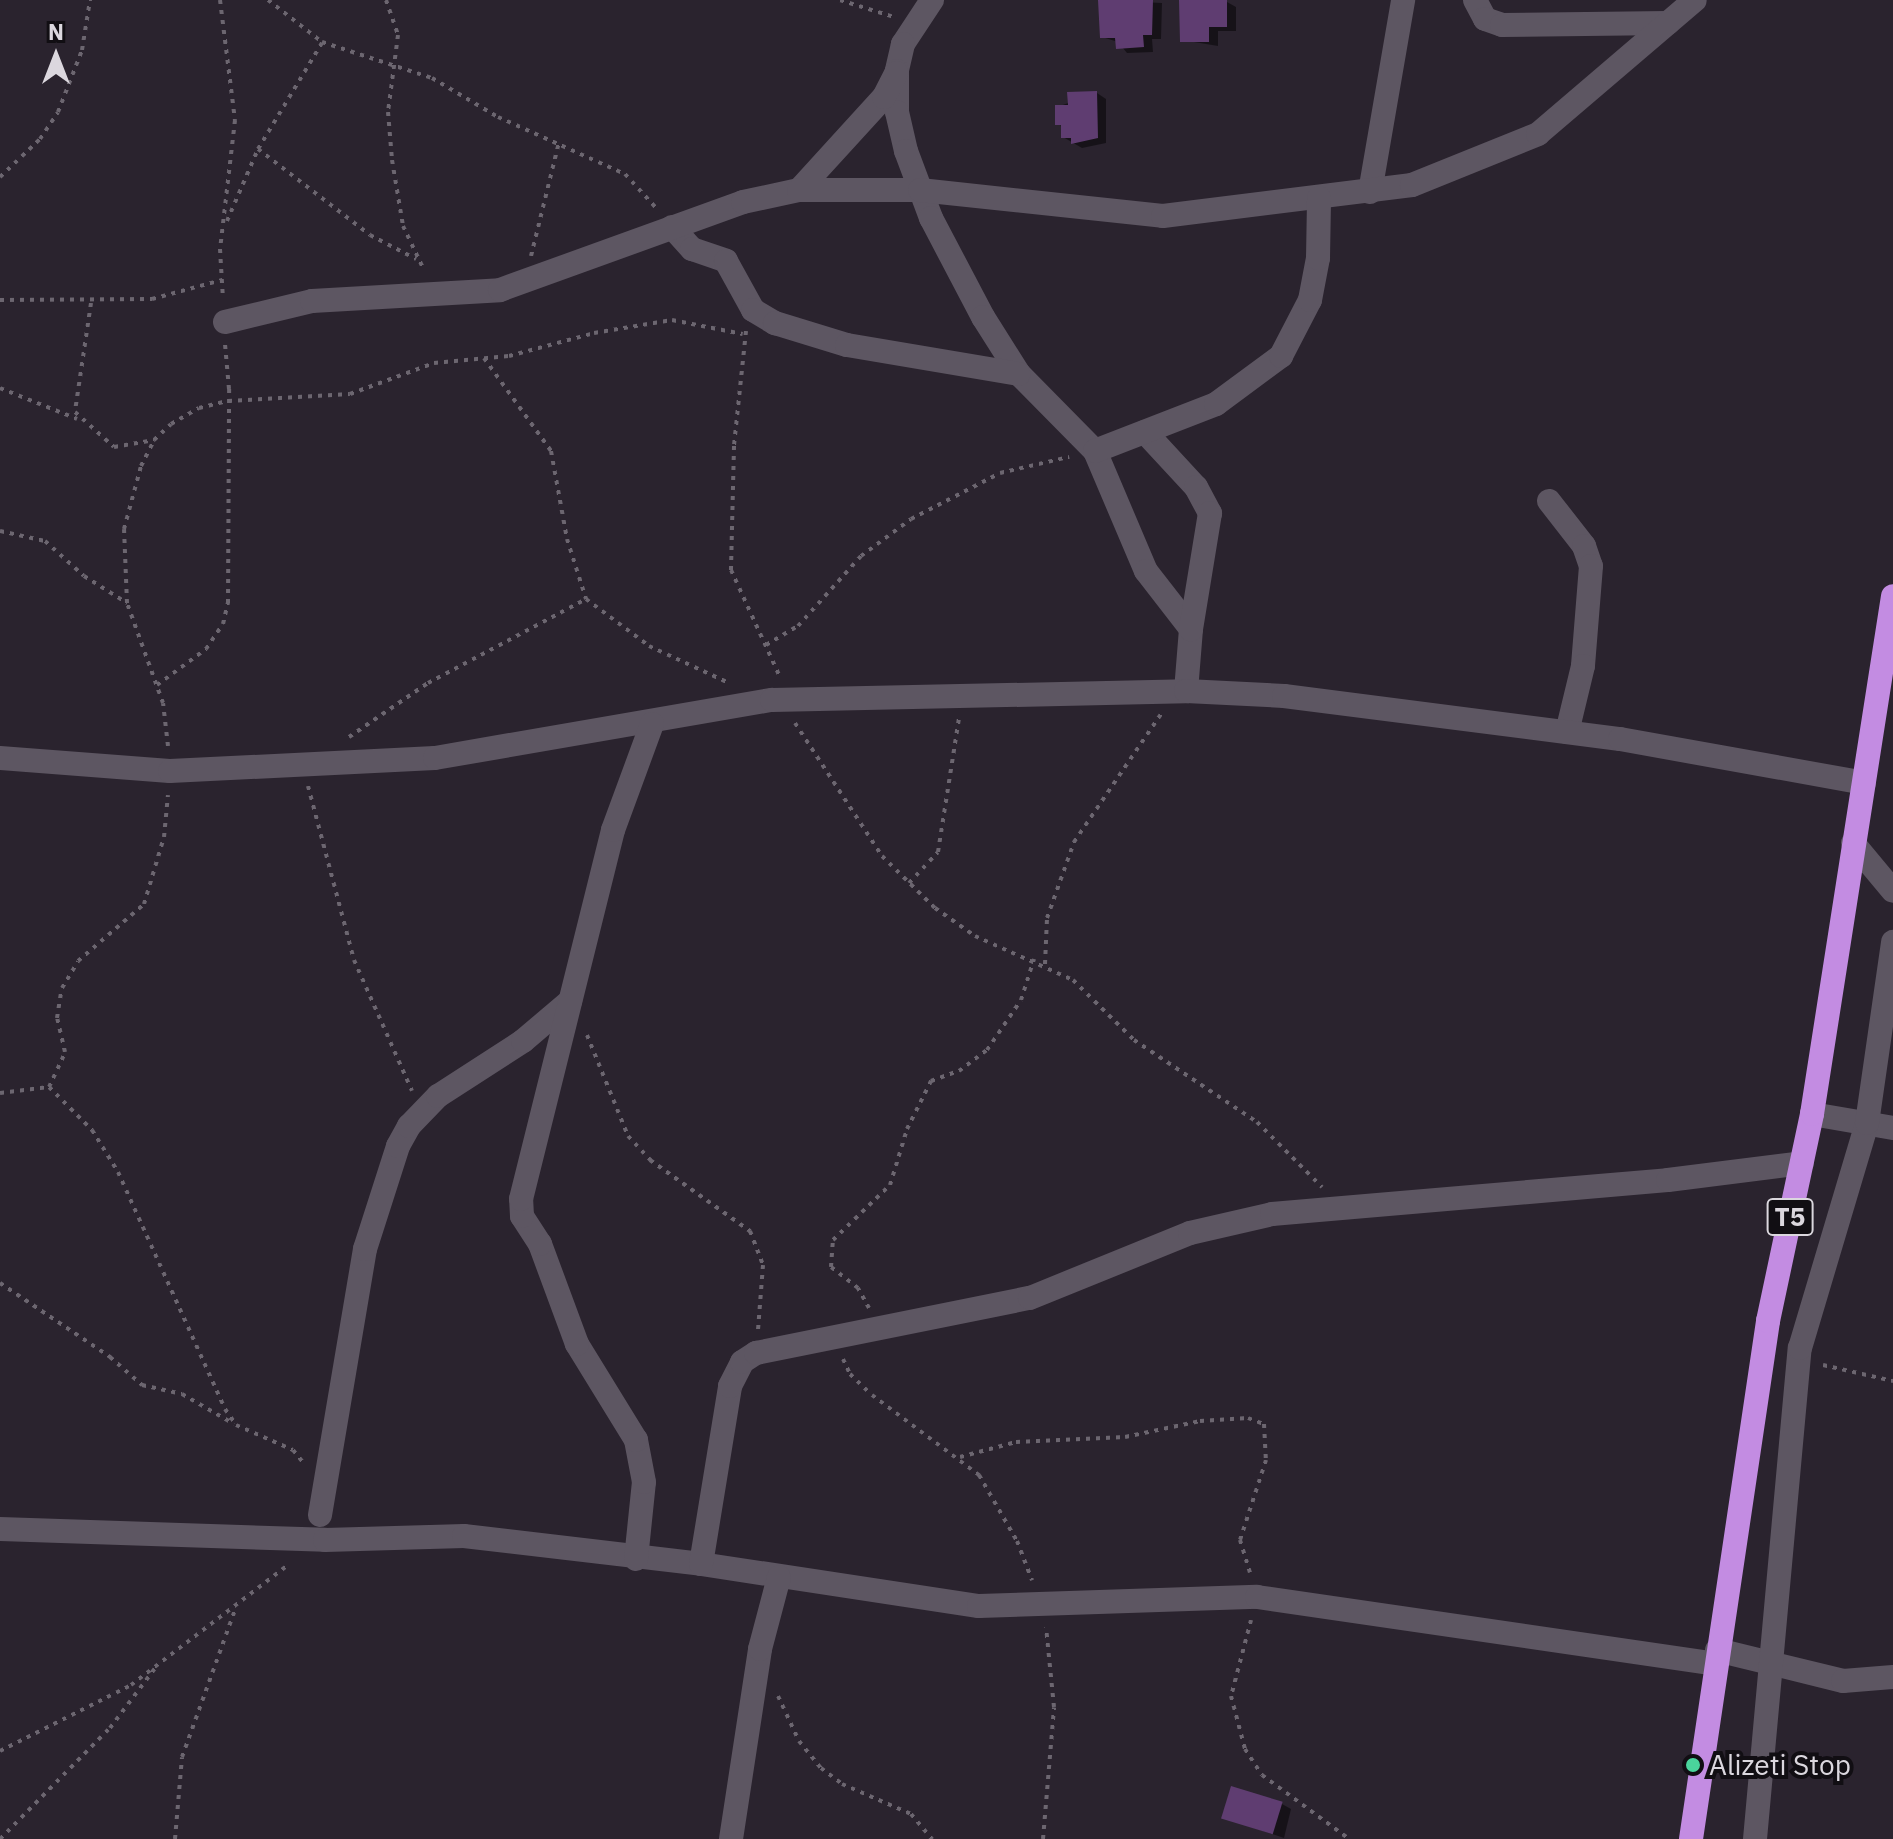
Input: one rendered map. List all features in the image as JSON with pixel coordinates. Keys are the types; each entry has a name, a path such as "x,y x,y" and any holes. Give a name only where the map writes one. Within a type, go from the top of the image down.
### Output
{"highway":[{"name":"T5","path":"1691,1839 1715,1657 1768,1321 1812,1114 1893,596"}],"street":[{"path":"1370,192 1403,0"},
{"path":"1475,0 1485,19 1502,25 1668,23"},
{"path":"225,322 312,301 473,294 526,283 671,227 799,190 920,190 1163,216 1370,192 1435,179 1538,134 1695,0"},
{"path":"799,190 884,97 925,8"},
{"path":"897,71 897,112 920,190 983,317 1019,374 1095,451 1146,571 1191,629"},
{"path":"1095,451 1216,404 1281,356 1310,300 1318,258 1319,198"},
{"path":"671,227 692,249 726,261 753,310 810,336 1019,374"},
{"path":"1145,432 1196,487 1210,513 1180,691"},
{"path":"1549,501 1584,546 1591,566 1583,666 1567,732"},
{"path":"0,758 170,771 435,758 652,724 780,700 1180,691 1284,696 1567,732 1733,756 1864,783"},
{"path":"636,1559 644,1482 636,1440 577,1344 544,1255 521,1211 613,830 652,724"},
{"path":"1853,843 1893,891"},
{"path":"1755,1839 1800,1348 1867,1123 1893,942"},
{"path":"320,1515 369,1231 398,1146 421,1111 523,1041 570,1001"},
{"path":"1812,1114 1893,1128"},
{"path":"701,1564 730,1386 742,1362 756,1353 1030,1298 1229,1222 1272,1214 1342,1212 1802,1163"},
{"path":"0,1529 325,1540 442,1534 636,1559 701,1564 979,1606 1257,1597 1772,1665 1843,1681 1893,1677"},
{"path":"731,1839 760,1649 779,1577"}],"path":[{"path":"0,177 40,139 58,112 82,50 90,0"},
{"path":"157,685 206,649 226,613 231,573 222,280 235,120 220,0"},
{"path":"268,0 322,42 432,78 498,117 625,174 671,227"},
{"path":"386,0 398,35 388,112 403,226 416,259 443,294"},
{"path":"840,0 892,17 925,8"},
{"path":"225,224 258,149 322,42"},
{"path":"526,283 536,219 548,196 559,142"},
{"path":"258,149 370,235 416,259"},
{"path":"0,300 91,303 152,299 222,280"},
{"path":"79,420 75,404 91,303"},
{"path":"753,310 745,334 734,446 731,570 766,645 780,700 882,856 909,883 975,936 1045,964 1089,992 1134,1040 1257,1122 1342,1212"},
{"path":"0,388 79,420 114,447 154,440 193,410 228,401 350,394 434,363 484,358 672,320 745,334"},
{"path":"484,358 498,385 551,451 567,539 586,599 649,646 732,684"},
{"path":"49,1087 63,1064 57,1010 70,972 135,915 151,891 164,837 170,771 157,685 127,603 125,513 154,440"},
{"path":"766,645 798,626 861,556 911,519 1000,473 1095,451"},
{"path":"0,531 45,541 84,576 127,603"},
{"path":"421,1111 354,960 313,763 359,728 428,683 586,599"},
{"path":"1045,964 1047,918 1074,842 1180,691"},
{"path":"909,883 938,852 963,696"},
{"path":"875,1329 858,1288 831,1267 833,1240 890,1185 907,1129 931,1081 959,1071 987,1050 1021,1000 1034,959"},
{"path":"570,1001 628,1136 650,1160 750,1231 759,1248 763,1265 756,1353"},
{"path":"0,1093 49,1087"},
{"path":"49,1087 92,1130 118,1172 183,1326 236,1425"},
{"path":"0,1283 110,1357 142,1385 182,1394 236,1425 293,1450 308,1476"},
{"path":"834,1336 850,1374 960,1457 979,1475 1017,1541 1039,1602 1051,1657 1054,1707 1043,1839"},
{"path":"1800,1348 1831,1368 1893,1381"},
{"path":"960,1457 1016,1442 1125,1437 1200,1421 1248,1418 1264,1424 1266,1460 1240,1540 1257,1597 1234,1678 1236,1726 1262,1775 1349,1839"},
{"path":"0,1751 131,1685 325,1540"},
{"path":"175,1839 182,1757 237,1604"},
{"path":"0,1839 110,1728 160,1662"},
{"path":"775,1687 799,1741 821,1768 842,1784 911,1814 932,1839"}],"building":[{"path":"1098,0 1153,0 1152,35 1143,35 1144,47 1116,49 1115,38 1100,38"},
{"path":"1179,0 1227,0 1227,27 1209,27 1209,42 1180,42"},
{"path":"1097,91 1098,138 1071,144 1071,138 1061,138 1061,125 1055,125 1055,105 1068,105 1067,92"},
{"path":"1231,1786 1283,1802 1273,1834 1221,1819"}],"place":[{"name":"Alizeti Stop","path":"1693,1765"}]}
